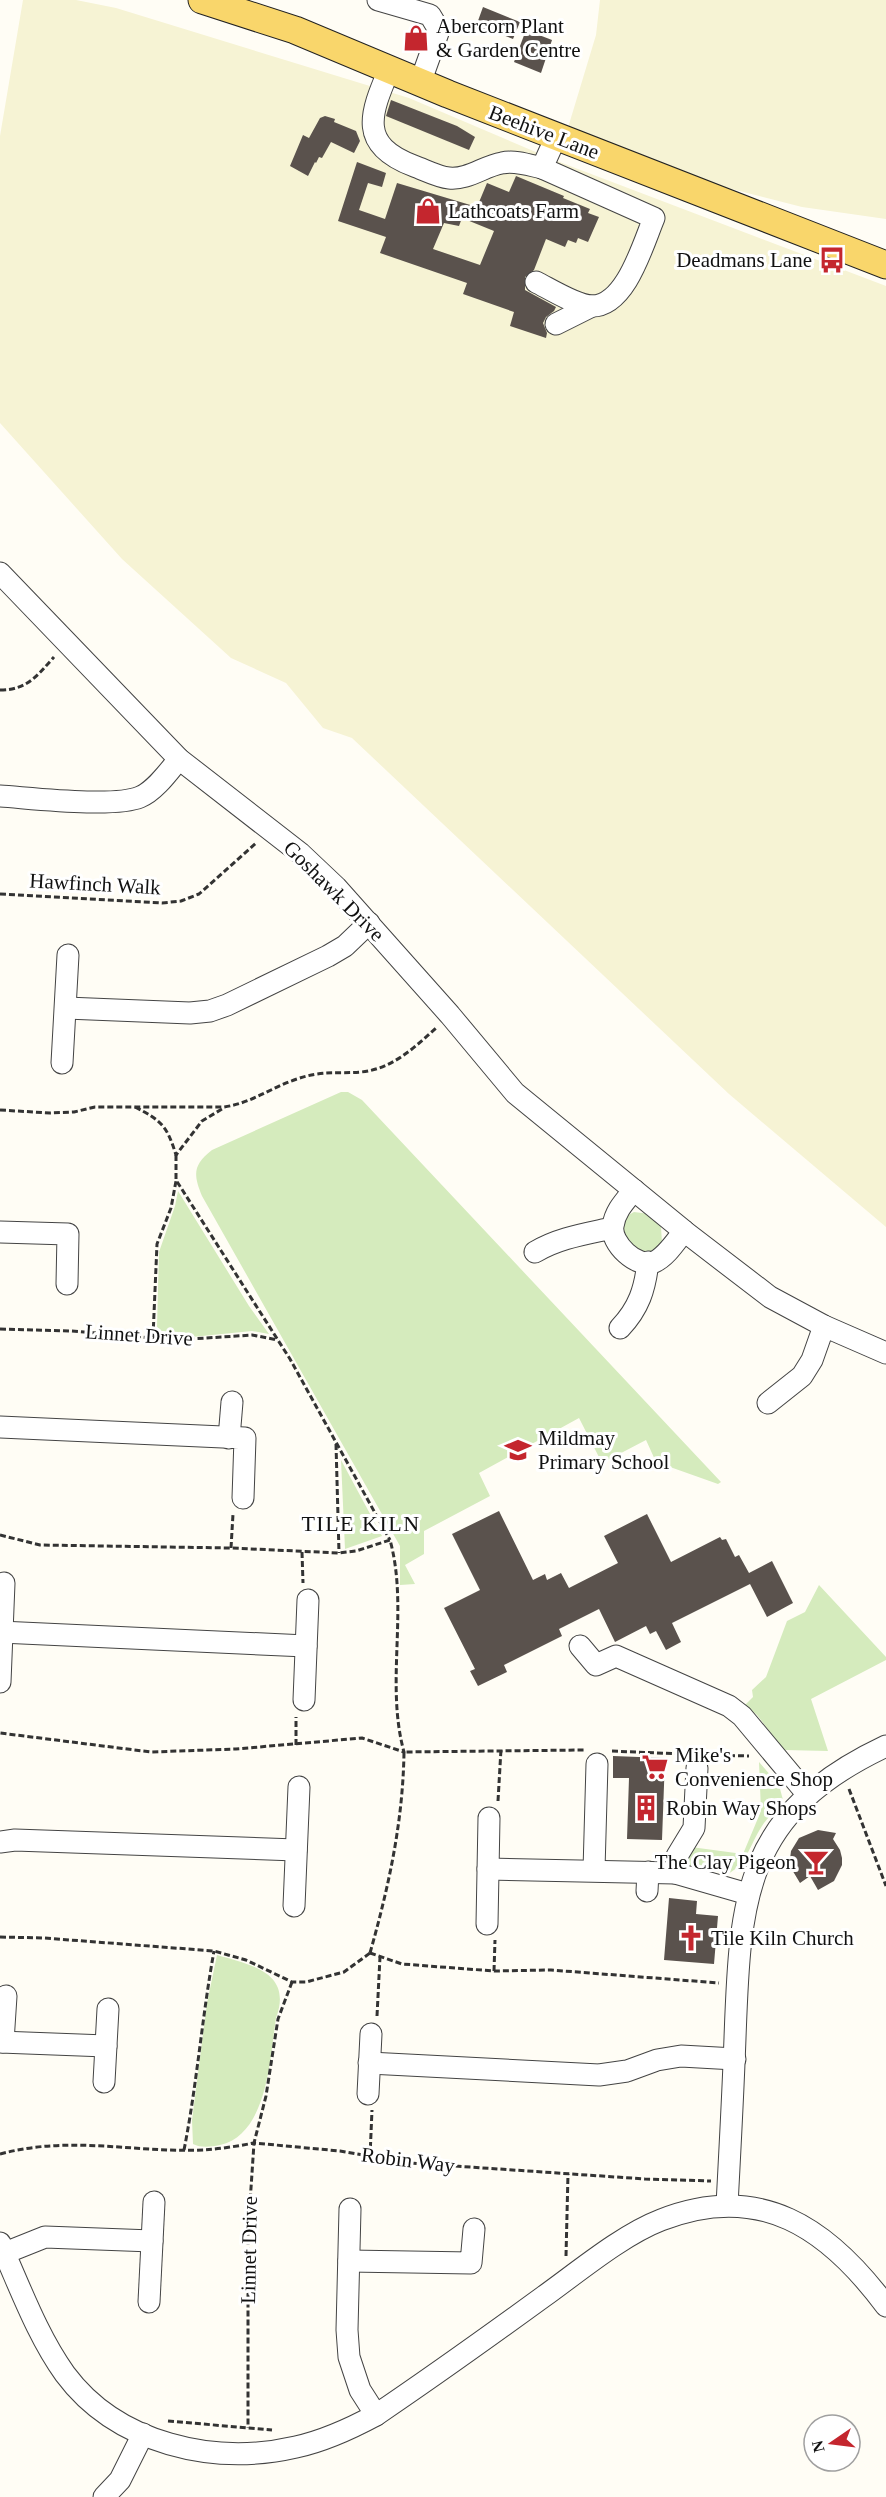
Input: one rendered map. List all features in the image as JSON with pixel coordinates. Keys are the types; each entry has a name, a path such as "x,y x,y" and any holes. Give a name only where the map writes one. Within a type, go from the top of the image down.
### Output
{"main road":[{"name":"Beehive Lane","path":"202,0 295,30 420,83 886,265"}],"street":[{"path":"378,0 430,15 439,30 420,83"},
{"path":"389,70 372,118 373,129 382,146 400,161 449,178 467,177 482,169 510,162 542,168 654,218 624,287 607,301 556,324"},
{"path":"542,168 556,137"},
{"path":"536,282 571,300 592,306"},
{"name":"Goshawk Drive","path":"0,573 179,759 308,860 369,923 515,1093 684,1231 770,1297 824,1326 886,1353"},
{"path":"0,796 120,802 141,797 162,779 179,759"},
{"path":"66,1008 190,1013 210,1011 328,956 345,946 369,923"},
{"path":"62,1063 68,955"},
{"path":"634,1190 618,1210 612,1228 616,1242 629,1256 654,1262 684,1231"},
{"path":"535,1252 547,1245 612,1228"},
{"path":"0,1232 68,1234 67,1284"},
{"path":"620,1328 639,1304 645,1285 648,1262"},
{"path":"768,1403 802,1376 812,1360 824,1326"},
{"path":"229,1438 232,1402"},
{"path":"0,1428 245,1438 243,1498"},
{"path":"0,1682 4,1583"},
{"path":"304,1700 308,1600"},
{"path":"1,1633 306,1646"},
{"path":"580,1646 597,1665 616,1656 729,1706 754,1728 808,1795"},
{"path":"727,2205 737,1984 742,1927 748,1894 761,1856 776,1832 808,1795 840,1771 886,1746"},
{"path":"594,1870 597,1764"},
{"path":"675,1873 677,1856 694,1828 697,1768"},
{"path":"294,1906 299,1787"},
{"path":"487,1924 489,1818"},
{"path":"0,1842 296,1850"},
{"path":"488,1869 594,1870 648,1881 675,1873 748,1894"},
{"path":"6,1996 2,2042 106,2046"},
{"path":"104,2082 108,2009"},
{"path":"368,2094 370,2034"},
{"path":"369,2063 599,2075 627,2071 657,2060 681,2056 735,2059"},
{"path":"149,2302 154,2202"},
{"path":"152,2241 45,2237 2,2248 47,2344 66,2374 90,2401 119,2422 164,2443 224,2454 297,2447 348,2430 376,2415 630,2237 660,2221 704,2208 727,2205 778,2214 806,2228 832,2245 853,2265 886,2306"},
{"path":"350,2209 347,2330 349,2357 360,2391 376,2415"},
{"path":"349,2261 471,2263 474,2229"},
{"path":"104,2497 120,2480 143,2434"}],"path":[{"path":"0,690 14,690 25,686 68,643"},
{"name":"Hawfinch Walk","path":"0,894 162,903 181,901 199,894 270,830"},
{"path":"0,1110 74,1112 95,1107 224,1107 256,1099 294,1079 320,1072 362,1072 378,1069 396,1061 414,1048 450,1015"},
{"path":"133,1107 159,1119 170,1135 176,1155 176,1180 171,1208 157,1244 153,1338"},
{"path":"176,1155 202,1121 224,1107"},
{"path":"176,1180 278,1340 390,1540"},
{"name":"Linnet Drive","path":"0,1329 72,1331 193,1340 252,1335 278,1340"},
{"path":"336,1441 339,1553"},
{"path":"231,1548 234,1513 243,1498"},
{"path":"302,1552 302,1579 308,1600"},
{"path":"296,1745 296,1717 304,1700"},
{"path":"489,1818 498,1809 501,1749"},
{"path":"0,1937 44,1938 213,1951 246,1960 292,1982 332,1977 344,1972 370,1953 398,1832 404,1796 404,1752"},
{"path":"840,1771 886,1886"},
{"path":"487,1924 495,1934 494,1971"},
{"path":"184,2150 193,2102 213,1951"},
{"path":"370,1953 402,1964 494,1971 550,1970 737,1984"},
{"path":"370,2034 377,2026 380,1956"},
{"path":"0,2154 41,2145 70,2144 204,2150 254,2143 266,2096 278,2019 292,1982"},
{"path":"368,2094 373,2100 370,2157"},
{"name":"Linnet Drive","path":"248,2428 248,2233 254,2143"},
{"name":"Robin Way","path":"254,2143 316,2148 411,2163 568,2174 728,2181"},
{"path":"565,2281 568,2174"},
{"path":"143,2434 148,2420 248,2428 292,2432 297,2447"}],"shaded area":[{"path":"23,0 76,0 116,8 409,98 557,161 886,286 886,1227 729,1094 352,738 323,728 286,683 231,658 122,559 0,423 0,136"},
{"path":"600,0 886,0 886,219 802,207 720,186 567,131 596,35"}],"green space":[{"path":"341,1092 348,1092 362,1100 721,1482 718,1484 656,1462 646,1440 602,1463 579,1418 479,1473 490,1496 424,1531 424,1554 405,1565 415,1584 400,1585 400,1546 202,1196 196,1176 201,1160 212,1150"},
{"path":"178,1191 249,1306 269,1334 252,1331 192,1337 162,1335 157,1327 159,1252"},
{"path":"634,1212 650,1214 661,1227 662,1243 653,1254 637,1253 625,1237 622,1226 627,1216"},
{"path":"341,1460 382,1536 345,1549"},
{"path":"819,1585 886,1657 886,1660 811,1699 828,1751 784,1750 757,1715 745,1705 753,1697 752,1690 766,1677 787,1621 805,1612"},
{"path":"759,1762 779,1785 783,1800 764,1823 740,1864 728,1874 683,1864 691,1847 743,1854 761,1811"},
{"path":"217,1955 255,1967 266,1973 274,1980 279,1990 280,2002 264,2092 257,2110 248,2126 236,2138 220,2145 202,2147 193,2144 192,2120 207,2003"}],"building":[{"path":"483,7 520,22 513,39 490,30 488,34 475,29"},
{"path":"526,30 552,40 541,73 514,62"},
{"path":"391,100 457,126 475,137 469,150 386,116"},
{"path":"325,116 356,131 360,141 354,153 331,142 322,158 319,157 315,162 308,176 290,166 303,135 309,138 320,118"},
{"path":"357,162 386,173 382,187 368,183 359,210 385,219 397,183 477,207 487,183 509,192 516,176 564,196 563,198 590,209 588,213 599,217 588,242 578,238 576,243 568,240 565,247 546,239 534,270 525,277 525,290 556,307 543,323 547,333 546,338 510,326 514,312 463,294 467,283 380,253 386,237 338,221","holes":["462,218 494,231 480,265 433,249 444,223 459,226"]},
{"path":"499,1511 533,1580 545,1574 547,1580 561,1573 569,1588 618,1563 604,1536 647,1514 671,1562 720,1537 722,1540 726,1539 735,1557 739,1555 749,1573 772,1561 793,1603 767,1617 750,1584 672,1623 681,1642 666,1650 656,1631 650,1634 646,1626 615,1642 599,1609 559,1629 562,1636 504,1665 507,1672 478,1686 470,1671 475,1669 444,1608 480,1590 452,1534"},
{"name":"Robin Way Shops","path":"613,1756 665,1758 662,1840 627,1839 629,1778 613,1778"},
{"name":"The Clay Pigeon","path":"818,1830 836,1833 833,1839 840,1850 842,1865 834,1881 818,1890 810,1876 800,1883 791,1868 790,1859 791,1851 799,1838"},
{"name":"Tile Kiln Church","path":"669,1898 697,1901 696,1914 718,1916 714,1964 664,1960"}],"place":[{"name":"Abercorn Plant & Garden Centre","path":"416,38"},
{"name":"Lathcoats Farm","path":"428,211"},
{"name":"Deadmans Lane","path":"832,260"},
{"name":"Mildmay Primary School","path":"518,1450"},
{"name":"Mike's Convenience Shop","path":"655,1767"},
{"name":"Robin Way Shops","path":"646,1808"},
{"name":"The Clay Pigeon","path":"816,1862"},
{"name":"Tile Kiln Church","path":"691,1938"}],"district":[{"name":"TILE KILN","path":"361,1523"}]}
